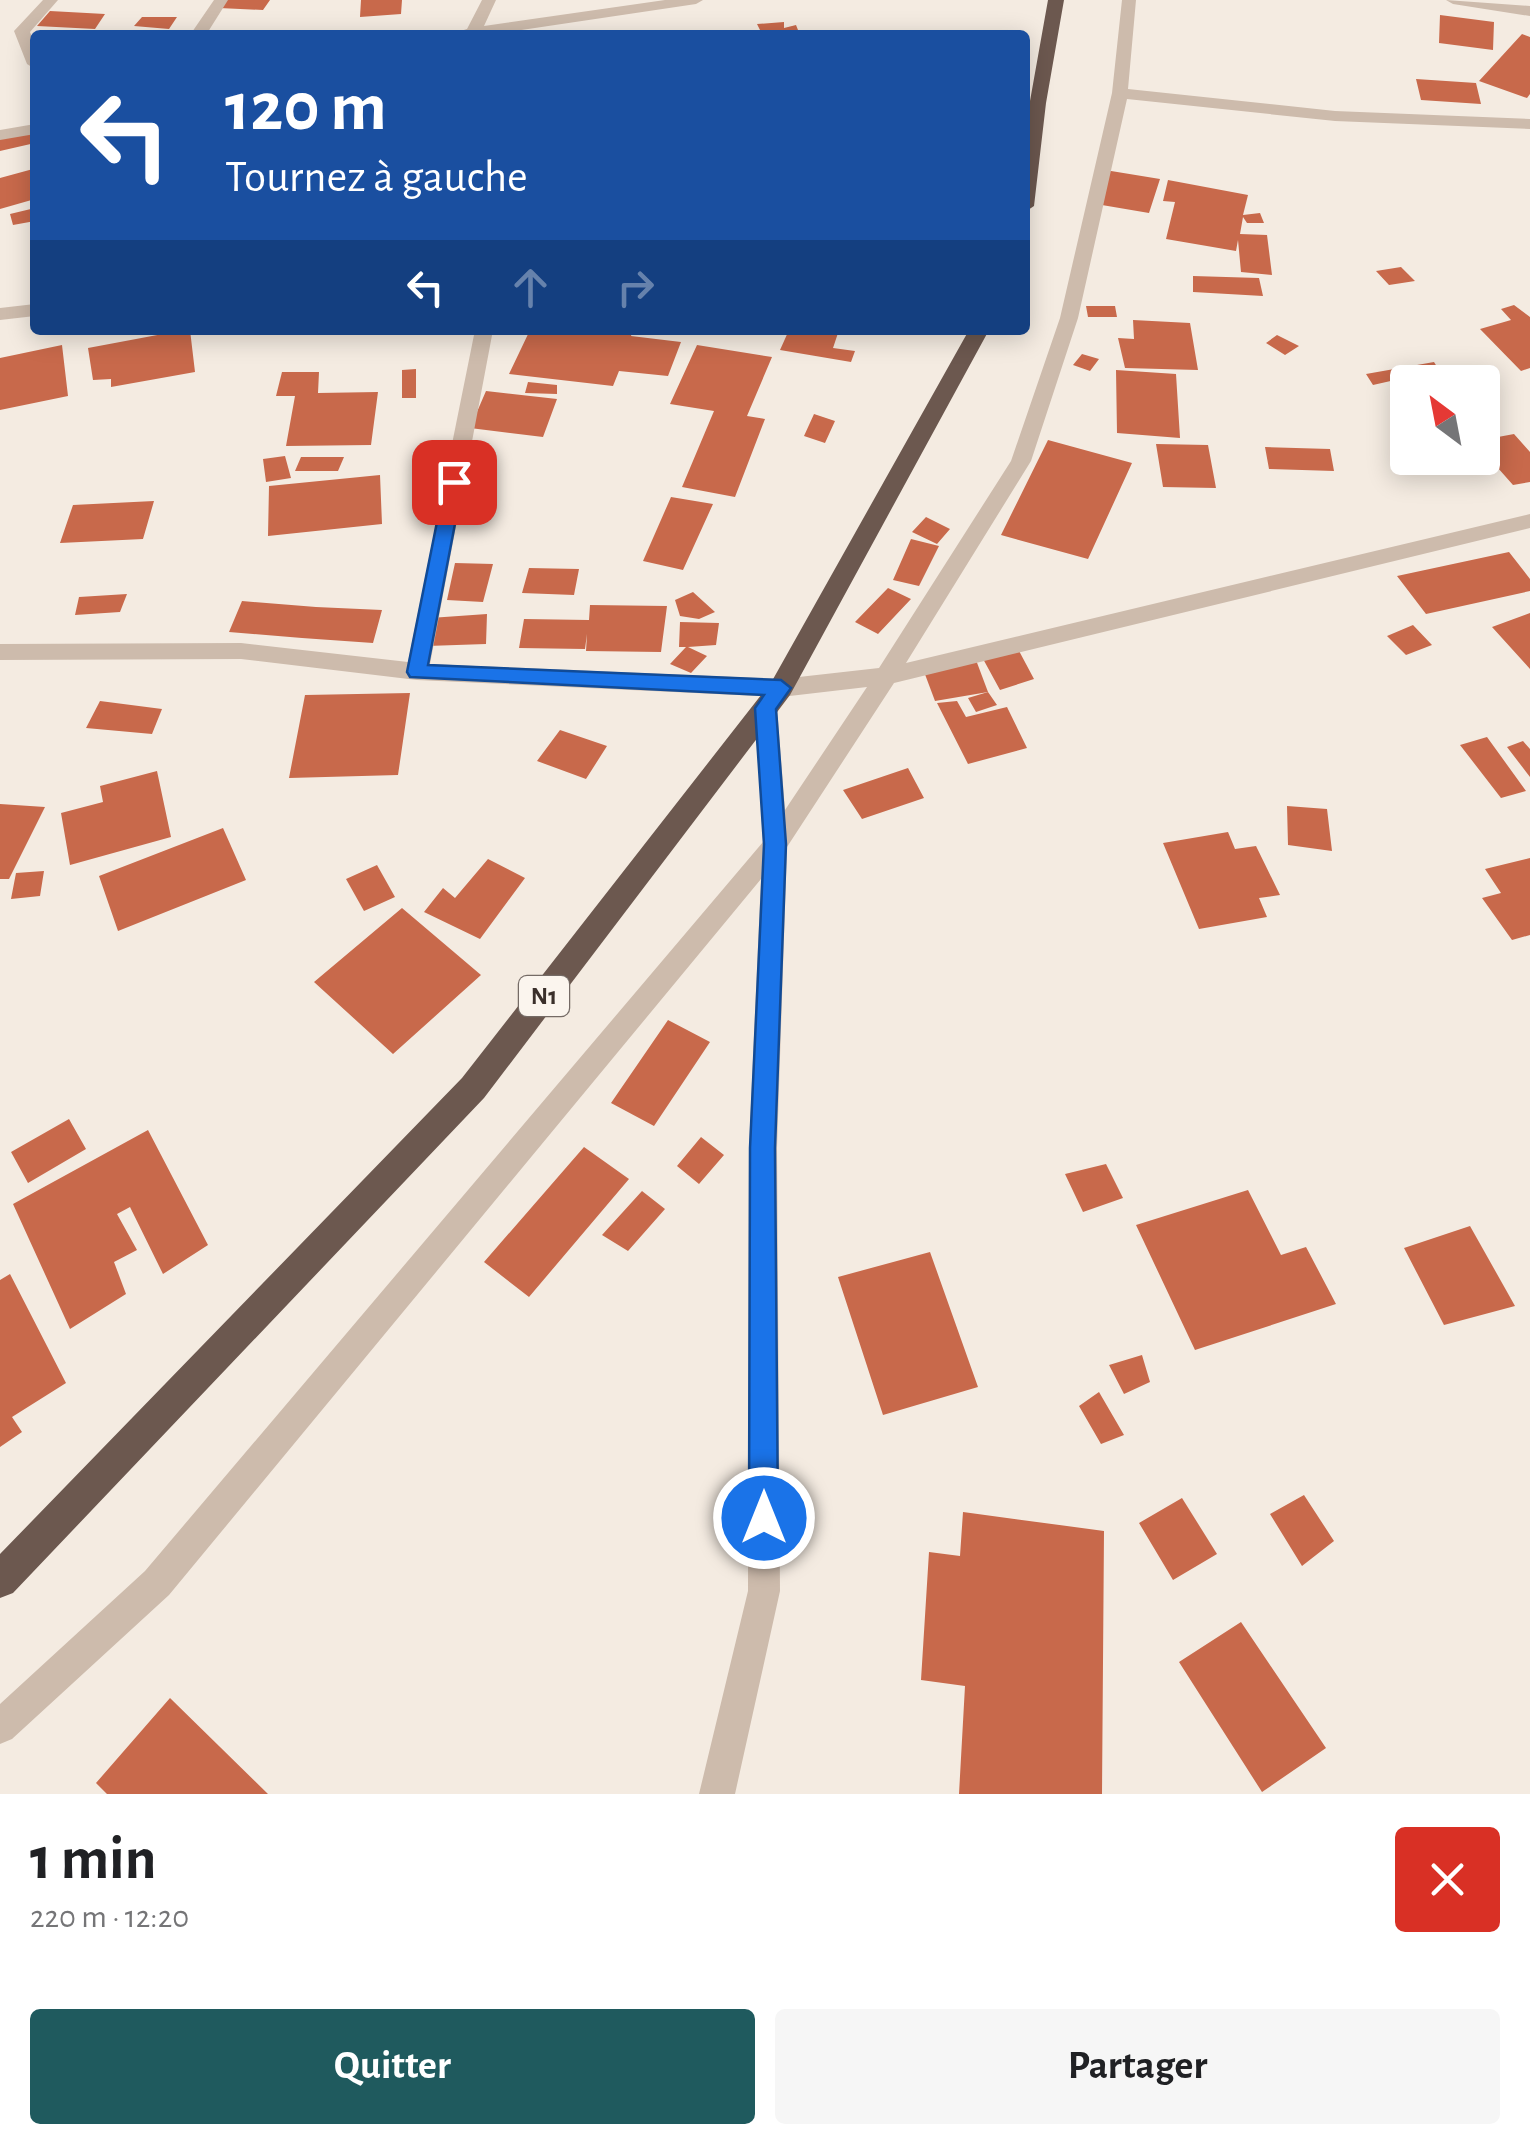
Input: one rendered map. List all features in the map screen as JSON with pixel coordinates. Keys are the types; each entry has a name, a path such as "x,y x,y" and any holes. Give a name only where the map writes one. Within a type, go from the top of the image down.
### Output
{"highway":[{"path":"1031,104 1056,0"},
{"name":"N1","path":"0,1580 474,1088 773,698 976,335"}],"street":[{"path":"30,52 22,32 51,0"},
{"path":"201,30 221,0"},
{"path":"476,30 489,0"},
{"path":"495,30 696,0"},
{"path":"0,1727 156,1583 775,844 886,676 1021,460 1069,318 1120,93 1128,0"},
{"path":"1453,0 1530,12"},
{"path":"1120,93 1335,116 1530,124"},
{"path":"0,136 30,130"},
{"path":"0,314 30,311"},
{"path":"417,672 483,335"},
{"path":"0,652 241,651 417,672 773,698 886,676 1530,521"},
{"path":"717,1794 764,1592 763,1148 775,844 773,698"}],"building":[{"path":"225,0 270,0 263,10 219,8"},
{"path":"361,0 402,0 401,14 360,17"},
{"path":"50,11 105,14 95,29 37,26"},
{"path":"1440,15 1494,22 1493,50 1439,43"},
{"path":"142,17 177,17 169,29 134,26"},
{"path":"784,22 784,28 796,25 798,30 760,30 757,24"},
{"path":"1522,34 1530,37 1527,98 1479,81"},
{"path":"1416,79 1476,83 1481,104 1421,100"},
{"path":"30,132 30,144 0,151 0,139"},
{"path":"30,170 30,200 0,209 0,178"},
{"path":"1105,170 1160,179 1149,213 1096,204"},
{"path":"1168,180 1248,195 1243,215 1260,213 1264,223 1247,223 1243,217 1240,234 1267,235 1272,275 1241,272 1238,240 1236,251 1166,239 1175,202 1163,201"},
{"path":"30,209 30,222 13,225 10,214"},
{"path":"1401,267 1415,281 1389,285 1376,271"},
{"path":"1193,276 1259,278 1263,296 1193,292"},
{"path":"1514,305 1530,317 1530,368 1521,371 1480,329 1511,320 1501,309"},
{"path":"1086,306 1115,306 1117,317 1088,317"},
{"path":"1133,320 1190,323 1198,370 1125,368 1118,338 1134,339"},
{"path":"157,335 191,335 195,372 111,387 111,379 93,380 88,348"},
{"path":"528,335 631,335 681,342 668,376 619,371 613,386 509,374"},
{"path":"787,335 837,335 833,348 855,351 851,362 780,350"},
{"path":"1277,335 1299,346 1285,355 1266,343"},
{"path":"62,345 68,396 0,410 0,358"},
{"path":"697,345 772,357 747,416 765,419 735,497 682,487 714,411 670,404"},
{"path":"1082,354 1099,359 1090,371 1073,365"},
{"path":"416,369 416,398 402,398 402,370"},
{"path":"1116,370 1176,374 1180,438 1117,433"},
{"path":"1390,370 1390,381 1373,385 1366,374"},
{"path":"282,372 319,372 318,393 378,392 371,445 286,446 295,396 276,396"},
{"path":"528,382 557,385 557,394 525,393"},
{"path":"486,391 557,399 543,437 470,428"},
{"path":"814,414 835,421 825,443 804,436"},
{"path":"1514,434 1530,452 1530,482 1513,485 1500,470 1500,437"},
{"path":"1048,440 1132,463 1088,559 1001,535"},
{"path":"1156,444 1208,445 1216,488 1163,487"},
{"path":"1265,447 1330,449 1334,471 1269,469"},
{"path":"285,456 291,478 266,482 263,459"},
{"path":"301,457 344,457 338,471 295,471"},
{"path":"380,475 382,524 268,536 269,486"},
{"path":"671,497 713,504 683,570 643,561"},
{"path":"154,501 143,539 60,543 73,505"},
{"path":"926,517 950,529 937,544 912,532"},
{"path":"911,539 939,546 919,586 893,580"},
{"path":"1509,552 1530,579 1530,591 1426,614 1397,576"},
{"path":"455,563 493,564 483,602 447,600"},
{"path":"529,568 579,569 574,595 522,593"},
{"path":"888,588 911,599 878,634 855,622"},
{"path":"693,592 715,612 699,619 680,616 675,600"},
{"path":"127,594 120,612 75,615 79,597"},
{"path":"242,601 382,610 373,643 229,632"},
{"path":"590,605 667,606 661,652 586,651 587,634 585,649 519,648 524,619 589,620"},
{"path":"1530,613 1530,669 1492,627"},
{"path":"487,614 486,644 427,646 430,618"},
{"path":"680,622 719,623 716,645 688,647 707,656 691,673 670,664 686,647 679,647"},
{"path":"1413,625 1432,645 1406,655 1387,636"},
{"path":"1018,649 1034,679 1000,690 982,657"},
{"path":"976,660 988,692 935,701 923,669"},
{"path":"988,692 997,705 976,712 968,698"},
{"path":"410,693 398,775 289,778 305,695"},
{"path":"100,701 162,709 152,734 86,728"},
{"path":"957,701 966,717 1007,707 1027,748 968,764 937,703"},
{"path":"560,730 607,746 586,779 537,761"},
{"path":"1487,737 1526,791 1501,798 1460,745"},
{"path":"1523,741 1530,749 1530,777 1507,747"},
{"path":"908,768 924,798 862,819 843,790"},
{"path":"157,771 171,837 70,865 61,813 103,802 100,786"},
{"path":"0,804 45,807 9,879 0,879"},
{"path":"1287,806 1327,809 1332,851 1288,845"},
{"path":"223,828 246,880 118,931 99,876"},
{"path":"1228,832 1235,849 1256,846 1280,895 1259,898 1267,917 1199,929 1163,843"},
{"path":"1530,858 1530,935 1512,940 1482,898 1501,893 1485,869"},
{"path":"488,859 525,878 480,939 424,912 443,888 455,898"},
{"path":"377,865 395,897 364,911 346,879"},
{"path":"44,871 40,896 11,899 16,873"},
{"path":"402,908 481,975 393,1054 314,982"},
{"path":"668,1020 710,1042 654,1126 611,1103"},
{"path":"69,1119 86,1149 28,1183 11,1152"},
{"path":"148,1130 208,1245 163,1274 130,1207 117,1214 137,1250 114,1262 126,1294 70,1329 13,1204"},
{"path":"701,1137 724,1155 699,1184 677,1166"},
{"path":"584,1147 629,1179 529,1297 484,1262"},
{"path":"1106,1164 1123,1198 1083,1212 1065,1174"},
{"path":"1248,1190 1281,1255 1306,1247 1336,1304 1195,1350 1136,1225"},
{"path":"642,1191 665,1209 628,1251 602,1235"},
{"path":"1470,1226 1515,1306 1444,1325 1404,1248"},
{"path":"930,1252 978,1387 883,1415 838,1277"},
{"path":"10,1274 66,1383 12,1417 22,1432 0,1447 0,1280"},
{"path":"1142,1355 1150,1382 1124,1394 1109,1365"},
{"path":"1099,1392 1124,1435 1101,1444 1079,1406"},
{"path":"1304,1495 1334,1541 1302,1566 1270,1514"},
{"path":"1182,1498 1217,1554 1173,1580 1139,1523"},
{"path":"963,1512 1104,1531 1102,1794 959,1794 965,1686 921,1680 929,1552 960,1556"},
{"path":"1241,1622 1326,1748 1262,1792 1179,1662"},
{"path":"170,1698 268,1794 107,1794 96,1783"}],"route":[{"path":"454,482 417,672 781,688 766,708 775,844 763,1148 764,1518"}]}
